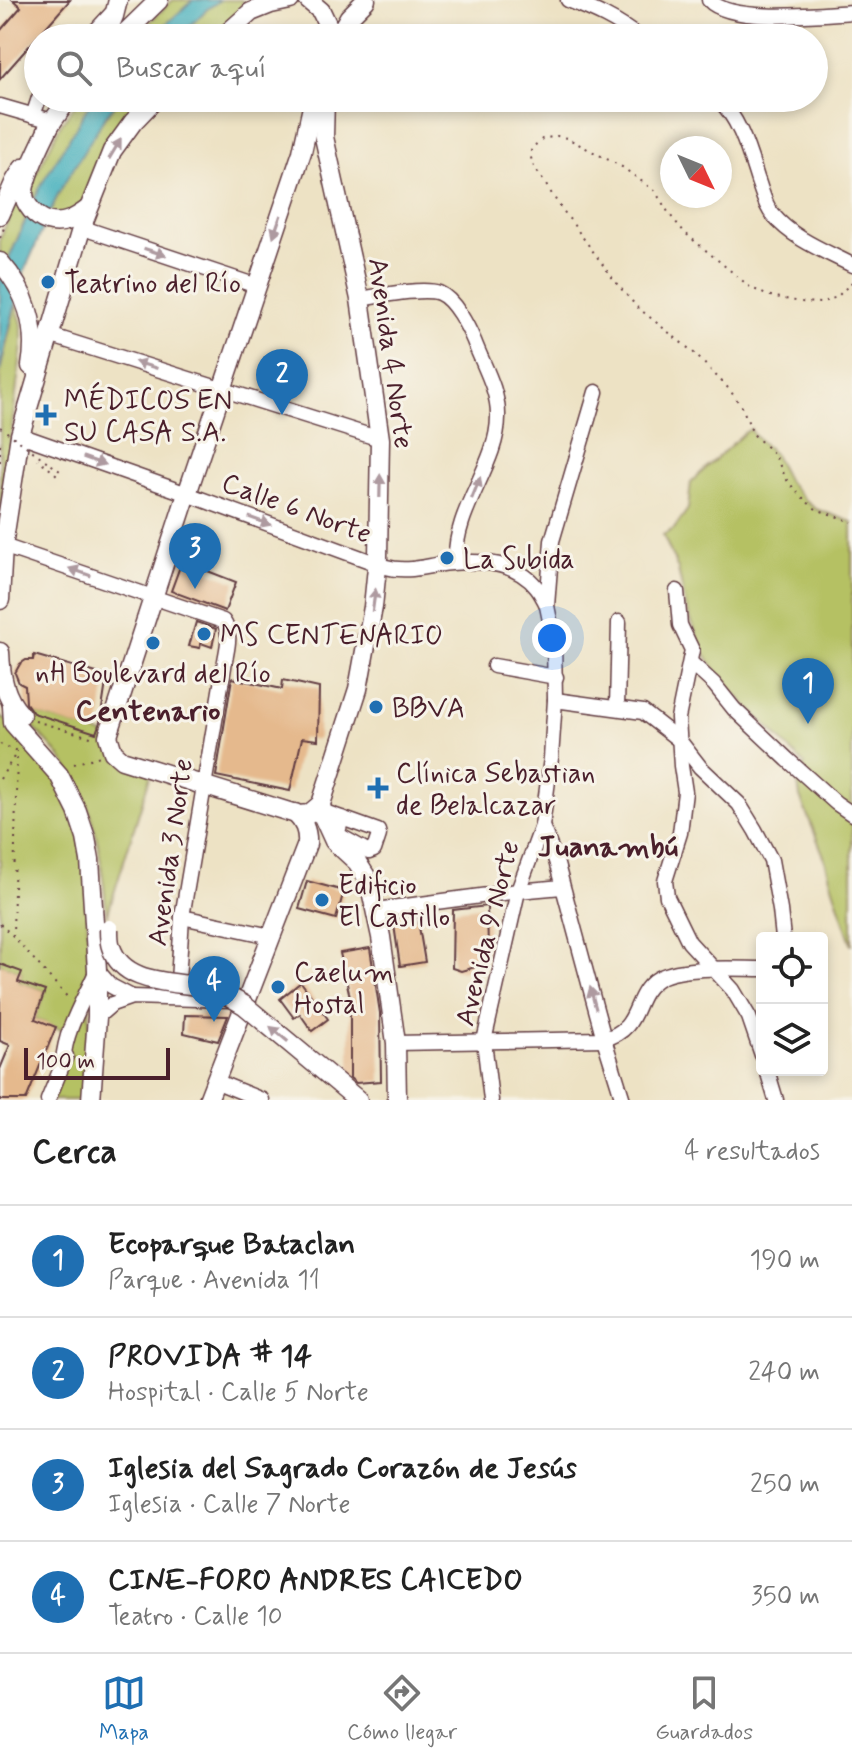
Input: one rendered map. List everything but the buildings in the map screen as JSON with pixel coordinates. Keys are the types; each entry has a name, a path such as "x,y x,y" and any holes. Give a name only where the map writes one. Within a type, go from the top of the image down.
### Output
{"main road":[{"path":"135,23 159,0"},
{"path":"234,24 251,4 290,0"},
{"path":"308,0 321,11 326,24"},
{"path":"335,24 340,10 349,0"},
{"path":"342,24 366,0"},
{"path":"109,24 117,4"},
{"path":"0,198 59,112"},
{"path":"20,435 83,216 112,151 143,112"},
{"path":"311,112 302,152 187,494 110,744 122,760 204,786 295,813 309,814 321,808 325,823 369,881 396,1043 397,1100"},
{"name":"Avenida 4 Norte","path":"321,808 358,689 373,607 378,564 380,439 360,299 328,152 324,112"},
{"path":"52,121 24,191 30,209 45,220 63,222 83,216"},
{"path":"0,215 15,181 52,121"},
{"path":"302,152 315,145 328,152"},
{"path":"0,262 13,276 25,299 32,325 34,351 3,546 0,600"},
{"path":"0,652 8,715 59,775 86,838 93,889 97,970 91,1100"},
{"path":"8,715 68,768 87,806 101,859 111,949 122,965 178,991 221,992 244,1005 358,1100"},
{"path":"208,1100 240,1002 271,936 307,844 304,824 295,813"},
{"path":"93,889 96,833"},
{"path":"307,844 323,838 345,846"}],"street":[{"path":"135,23 143,0"},
{"path":"568,0 603,13 621,24"},
{"path":"709,0 715,7 739,14 805,7 852,12"},
{"path":"101,24 117,4"},
{"path":"0,106 52,121"},
{"path":"33,116 34,112"},
{"path":"729,112 771,214 805,241 852,265"},
{"path":"83,216 92,231 257,286"},
{"path":"360,299 426,291 441,293 456,308 468,327 496,399 498,418 493,445 459,532 456,562"},
{"path":"49,335 380,439"},
{"name":"Avenida 9 Norte","path":"491,1100 484,1041 518,891 542,826 551,758 556,677 552,626 547,606 552,541 596,392"},
{"name":"Calle 6 Norte","path":"20,435 394,569 456,562 486,563 512,569 537,588 547,606"},
{"path":"3,546 154,597"},
{"path":"677,591 680,625 692,650 678,718 685,792 680,833 665,881 667,897 689,942 733,990 749,1017 756,1037"},
{"name":"Avenida 3 Norte","path":"154,597 223,621 229,635 182,917 178,991"},
{"path":"617,707 619,622"},
{"path":"691,663 788,760 852,814"},
{"path":"494,666 556,677"},
{"path":"555,700 643,712 679,740 700,767 739,804 755,830 771,860 782,932"},
{"path":"321,808 379,833 372,852 345,846 338,834 342,818"},
{"path":"542,826 556,861 623,1100"},
{"path":"376,910 562,887"},
{"path":"182,917 271,936"},
{"path":"396,1043 604,1039 617,1036 627,1027 647,989 657,978 678,972 756,969"},
{"path":"48,1100 80,1005 97,970 111,986 132,997"},
{"path":"97,1017 112,1004 132,997 178,991 240,1002"},
{"path":"769,1076 776,1100"},
{"path":"215,1081 262,1100"}],"path":[{"path":"852,282 837,297 820,303 766,295 750,287 685,233 655,191 622,167 567,138 542,139 532,148 533,165 541,179 637,307 693,352 729,389 742,407 753,434 774,454 788,482 807,502 816,509 852,522"},
{"path":"0,427 60,471 57,475 38,459"},
{"path":"0,444 0,463"},
{"path":"34,721 110,744"},
{"path":"74,764 110,744"},
{"path":"0,779 17,751 13,936"},
{"path":"0,924 80,1005"}],"green space":[{"path":"173,0 193,0 166,24 148,24"},
{"path":"220,0 242,0 243,4 240,12 226,24 192,24"},
{"path":"70,112 85,112 34,199 32,183"},
{"path":"110,112 138,112 80,208 70,215 49,215 80,154"},
{"path":"18,199 26,218 0,280 0,238"},
{"path":"16,304 22,324 22,345 0,523 0,372"},
{"path":"751,429 774,454 788,482 807,502 816,509 852,522 852,946 824,856 800,797 797,777 805,765 723,681 704,653 686,607 678,569 663,535 674,529 688,509 691,482"},
{"path":"12,706 108,736 109,743 152,770 107,916 97,838 86,801 61,758"},
{"path":"0,717 13,723 59,775 86,838 91,1100 48,1100 69,1033 35,1019 45,991 18,982 22,972 0,964"}],"water":[{"path":"193,0 220,0 192,24 166,24"},
{"path":"85,112 109,112 58,194 24,272 0,372 0,280 40,187"}],"place":[{"name":"Teatrino del Río","path":"48,282"},
{"name":"MÉDICOS EN SU CASA S.A.","path":"46,415"},
{"name":"PROVIDA # 14","path":"282,415"},
{"name":"La Subida","path":"447,558"},
{"name":"Iglesia del Sagrado Corazón de Jesús","path":"195,589"},
{"name":"MS CENTENARIO","path":"204,634"},
{"name":"nH Boulevard del Río","path":"153,643"},
{"name":"BBVA","path":"376,707"},
{"name":"Ecoparque Bataclan","path":"808,724"},
{"name":"Clínica Sebastian de Belalcazar","path":"378,788"},
{"name":"Edificio El Castillo","path":"322,900"},
{"name":"Caelum Hostal","path":"278,987"},
{"name":"CINE-FORO ANDRES CAICEDO","path":"214,1022"}],"district":[{"name":"Centenario","path":"148,710"},
{"name":"Juanambú","path":"608,846"}]}
